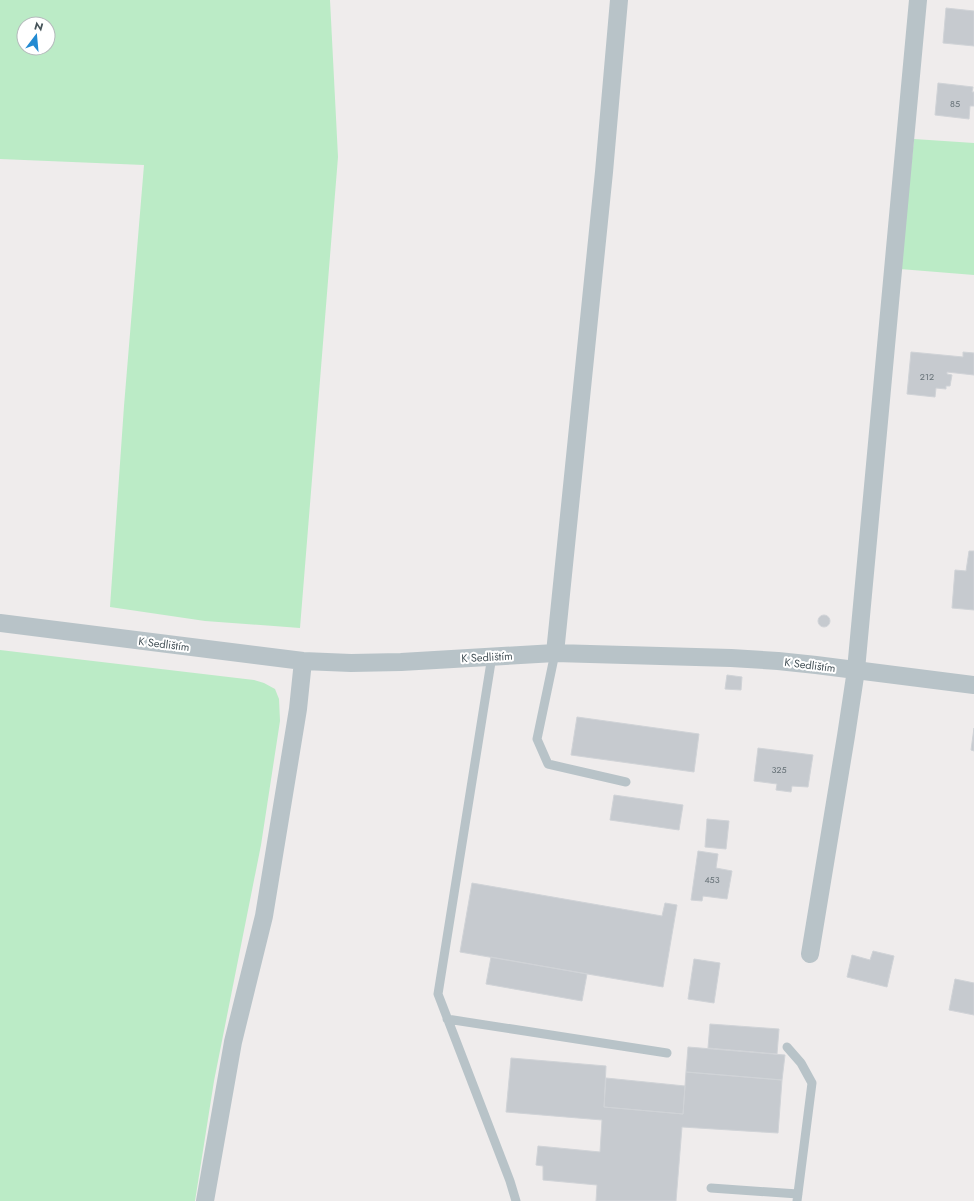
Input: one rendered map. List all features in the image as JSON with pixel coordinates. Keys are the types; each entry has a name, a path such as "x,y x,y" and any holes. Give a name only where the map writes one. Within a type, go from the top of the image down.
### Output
{"street":[{"path":"555,653 604,172 619,0"},
{"path":"810,954 856,670 918,0"},
{"name":"K Sedlištím","path":"0,623 303,661 351,663 401,662 555,653 731,658 778,661 974,685"},
{"path":"204,1201 233,1042 264,916 298,708 303,661"}],"lane":[{"path":"555,653 537,739 548,764 626,782"},
{"path":"492,656 438,994 510,1181 516,1201"},
{"path":"447,1019 667,1053"},
{"path":"711,1188 797,1198 812,1083 801,1063 787,1047"}],"green space":[{"path":"0,0 330,0 338,157 300,628 205,621 110,607 124,406 144,165 0,159"},
{"path":"914,139 974,143 974,275 900,269"},
{"path":"0,650 254,680 275,689 279,699 280,721 261,845 214,1081 195,1201 0,1201"}],"building":[{"path":"946,8 974,11 974,46 943,43"},
{"path":"938,83 973,87 972,92 974,92 974,106 970,106 969,119 935,115"},
{"path":"911,352 963,357 963,352 974,353 974,375 947,372 947,374 952,375 950,386 946,386 946,389 936,388 935,397 907,394"},
{"path":"969,551 974,551 974,610 952,608 955,570 966,571"},
{"path":"826,615 829,616 829,626 822,627 819,626 818,619 819,616"},
{"path":"727,675 742,677 741,690 725,689"},
{"path":"577,717 699,734 694,772 571,755"},
{"path":"974,728 974,751 971,750"},
{"path":"758,748 813,755 808,787 792,786 791,792 776,790 777,784 754,781"},
{"path":"614,795 683,805 679,830 610,820"},
{"path":"707,819 729,821 726,849 705,847"},
{"path":"698,851 718,854 716,868 732,871 727,899 703,896 702,901 691,900"},
{"path":"472,883 662,916 665,903 677,905 663,987 460,952"},
{"path":"873,951 894,956 887,987 847,977 852,955 870,960"},
{"path":"491,957 587,974 582,1001 486,984"},
{"path":"694,959 720,963 714,1003 688,999"},
{"path":"955,979 974,983 974,1015 949,1010"},
{"path":"710,1024 779,1029 777,1054 708,1048"},
{"path":"688,1047 785,1055 782,1080 686,1072"},
{"path":"511,1058 606,1066 604,1107 683,1114 686,1072 782,1080 778,1133 682,1127 676,1201 596,1201 597,1185 543,1180 543,1166 536,1165 538,1146 600,1152 602,1120 506,1112"},
{"path":"606,1078 685,1086 683,1114 604,1107"}]}
